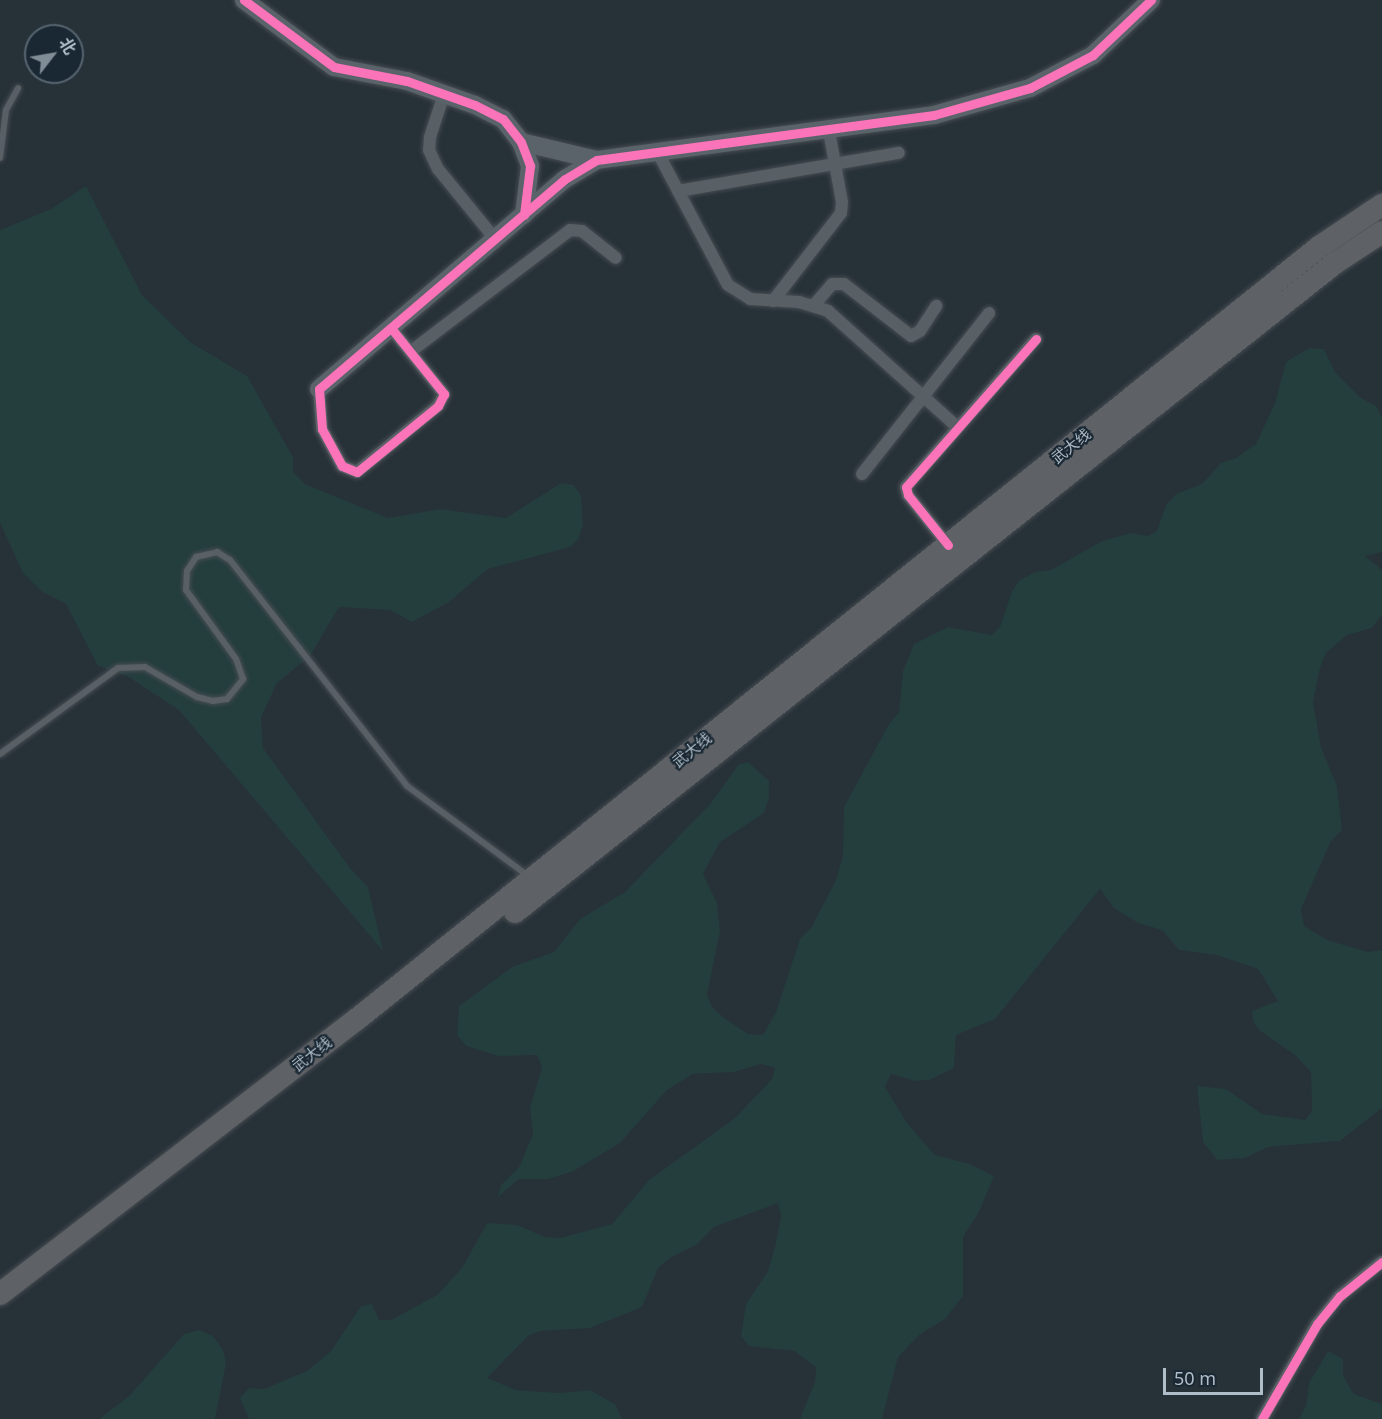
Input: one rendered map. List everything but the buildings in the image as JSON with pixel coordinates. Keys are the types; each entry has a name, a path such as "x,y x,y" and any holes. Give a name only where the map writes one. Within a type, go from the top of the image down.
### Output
{"highway":[{"name":"武大线","path":"0,1294 538,884 948,545 1319,247 1382,205"},
{"name":"武大线","path":"0,1312 538,884 1335,263 1382,232"}],"street":[{"path":"244,0 334,67 407,81 503,119 521,142 530,166 524,215"},
{"path":"521,142 597,160 829,131 934,115 1030,88 1093,55 1151,0"},
{"path":"444,94 430,137 429,150 438,169 495,239"},
{"path":"773,301 841,213 836,164 829,131"},
{"path":"658,153 728,285 750,299 814,305 828,311 957,426"},
{"path":"678,191 899,153"},
{"path":"391,328 444,394 438,406 357,472 342,466 322,429 319,389 565,179 597,160"},
{"path":"410,352 570,230 582,231 616,258"},
{"path":"814,305 832,284 844,284 911,336 920,331 936,306"},
{"path":"862,474 989,313"},
{"path":"948,545 908,495 906,487 957,426 1036,339"},
{"path":"1262,1419 1317,1324 1340,1296 1382,1262"}],"lane":[{"path":"0,158 6,110 18,88"},
{"path":"0,754 118,668 145,668 197,698 228,699 243,679 236,659 186,590 187,571 196,558 206,552 217,552 230,560 407,786 538,884"}],"green space":[{"path":"86,186 142,295 190,342 247,376 293,457 293,472 305,484 388,518 440,509 506,518 561,483 574,485 581,496 583,524 579,538 570,547 488,569 449,602 412,622 390,610 339,607 310,656 277,683 261,717 263,748 350,868 368,887 383,951 179,710 127,676 98,666 66,604 41,591 23,573 0,523 0,230 51,209"},
{"path":"1309,348 1324,349 1335,372 1361,398 1376,406 1382,417 1382,552 1365,556 1382,570 1382,615 1372,628 1347,635 1326,653 1320,668 1313,702 1321,747 1337,786 1342,830 1331,841 1301,909 1304,926 1327,940 1368,952 1382,950 1382,1108 1340,1141 1268,1147 1245,1158 1217,1160 1203,1142 1197,1086 1226,1089 1262,1114 1305,1120 1312,1111 1311,1072 1295,1055 1259,1030 1253,1021 1252,1011 1278,1001 1258,969 1216,955 1179,950 1162,930 1138,923 1114,908 1100,889 995,1019 956,1035 954,1068 929,1080 915,1081 891,1074 885,1087 907,1123 935,1155 970,1164 994,1176 979,1212 963,1237 963,1296 945,1319 919,1335 898,1357 882,1419 800,1419 815,1382 816,1367 794,1351 749,1346 741,1336 746,1304 768,1271 775,1247 781,1216 778,1203 714,1227 696,1245 670,1258 658,1268 642,1307 590,1328 540,1331 528,1336 487,1378 516,1390 560,1393 590,1390 615,1404 622,1419 249,1419 240,1398 249,1388 264,1389 307,1371 331,1351 361,1306 372,1304 379,1320 391,1320 437,1295 462,1268 487,1223 517,1225 545,1237 560,1238 612,1224 649,1180 735,1118 772,1079 775,1068 761,1064 734,1072 693,1074 667,1090 620,1143 572,1172 548,1179 519,1179 498,1197 501,1185 519,1167 533,1134 530,1108 542,1067 537,1055 499,1056 466,1046 457,1035 459,1006 512,967 554,952 580,919 625,892 711,803 738,765 748,762 769,781 769,798 764,813 720,842 703,874 717,903 720,931 707,995 712,1007 723,1017 748,1034 763,1035 776,1012 800,939 811,928 836,880 843,855 844,807 889,724 899,712 903,671 914,644 948,627 992,635 1000,627 1012,591 1020,580 1035,572 1051,570 1102,541 1131,533 1148,536 1157,531 1166,505 1176,494 1202,484 1221,463 1236,458 1256,444 1275,403 1286,362"},
{"path":"199,1330 213,1336 223,1350 226,1363 215,1419 99,1419 129,1396 184,1334"},
{"path":"1328,1351 1343,1359 1343,1376 1354,1394 1382,1404 1382,1419 1299,1419 1306,1406 1309,1383"}],"cycle path":[{"path":"244,0 334,67 407,81 475,105 503,119 521,142 530,166 524,215"},
{"path":"391,328 444,394 438,406 357,472 342,466 322,429 319,389 565,179 597,160 934,115 1030,88 1093,55 1151,0"},
{"path":"948,545 908,495 906,487 1036,339"},
{"path":"1262,1419 1317,1324 1340,1296 1382,1262"}]}
